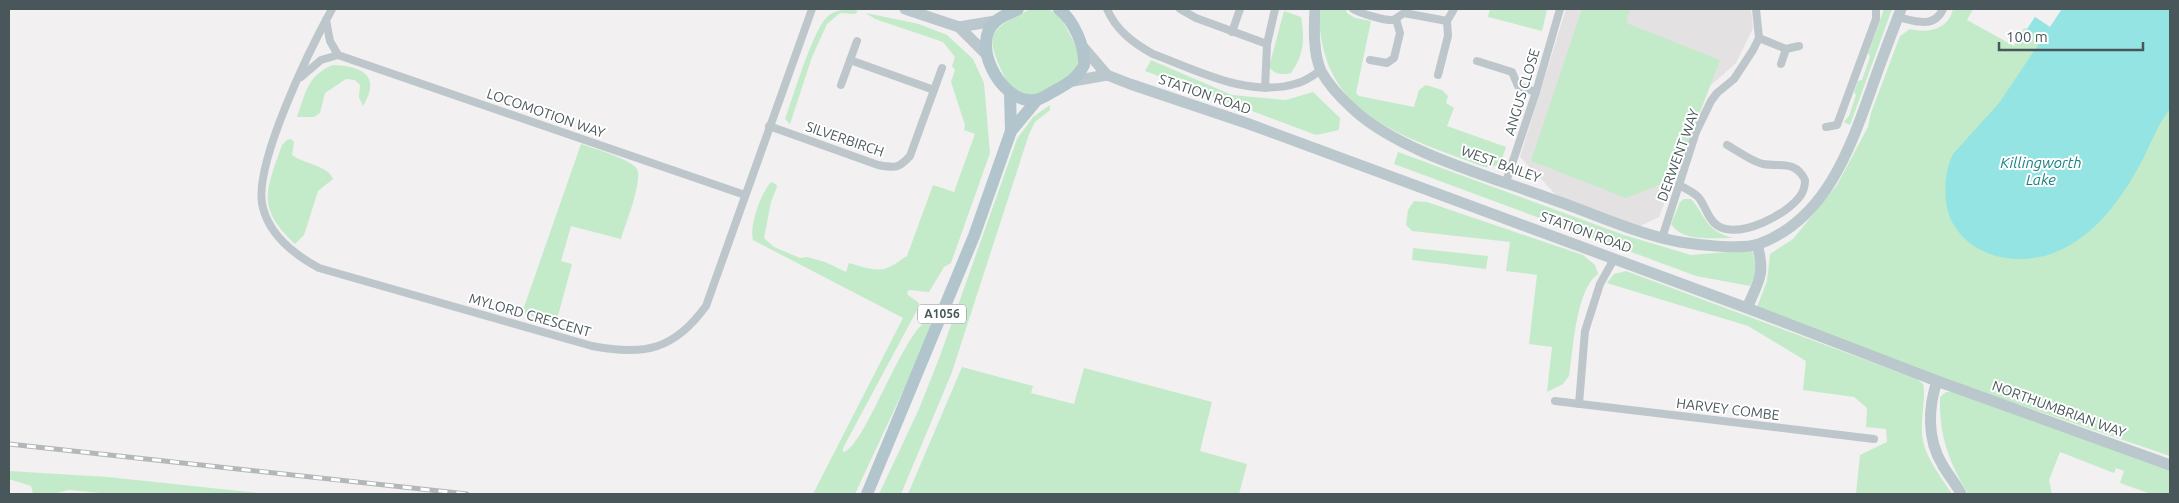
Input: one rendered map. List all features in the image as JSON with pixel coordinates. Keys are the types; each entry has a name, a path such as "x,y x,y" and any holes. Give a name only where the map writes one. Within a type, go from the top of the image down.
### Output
{"main road":[{"path":"905,9 959,27 986,54 1002,87 1010,93 1028,100 1037,100 1073,81 1084,65 1083,47"},
{"path":"959,27 995,21 1018,9"},
{"path":"1059,9 1068,14 1083,47 1107,75"},
{"name":"WEST BAILEY","path":"1315,9 1314,28 1321,70 1353,109 1380,131 1406,144 1506,182 1662,238 1702,245 1757,245 1786,229 1805,214 1820,198 1834,177 1855,133 1899,13"},
{"path":"986,54 986,36 995,21"},
{"name":"STATION ROAD","path":"1073,81 1107,75 1249,124 1747,308 1937,382"},
{"name":"A1056","path":"1010,93 1011,131"},
{"name":"A1056","path":"867,494 974,236 1011,131 1037,100"},
{"path":"1747,308 1762,274 1762,261 1757,245"},
{"path":"1937,382 1931,400 1931,434 1941,463 1961,494"},
{"name":"NORTHUMBRIAN WAY","path":"1937,382 2170,465"}],"street":[{"name":"MYLORD CRESCENT","path":"332,9 311,46 294,84 266,164 261,193 262,207 268,221 291,249 318,268 592,346 624,351 650,348 672,340 691,324 706,306 812,9"},
{"path":"1107,9 1117,26 1127,37 1153,54 1229,82 1265,88 1299,83 1321,70"},
{"path":"1180,9 1232,32 1267,44"},
{"path":"1232,32 1240,9"},
{"path":"1265,88 1267,44 1275,9"},
{"path":"1353,9 1361,13 1393,20 1404,13 1447,22"},
{"path":"1438,75 1448,36 1447,22 1454,9"},
{"name":"ANGUS CLOSE","path":"1506,182 1536,92 1560,9"},
{"path":"1756,9 1758,38 1786,49 1798,46"},
{"path":"1826,127 1838,125 1876,19 1876,9"},
{"path":"1899,13 1926,23 1935,20 1943,9"},
{"path":"1370,60 1387,63 1394,58 1400,33 1396,18"},
{"path":"294,84 307,70 321,60 338,55 330,41 326,19"},
{"name":"DERWENT WAY","path":"1662,238 1696,132 1711,101 1743,67 1758,38"},
{"path":"841,85 857,41"},
{"path":"1781,64 1786,49"},
{"name":"LOCOMOTION WAY","path":"338,55 745,195"},
{"path":"850,60 934,90 942,68"},
{"path":"1476,61 1512,72 1518,86 1536,92"},
{"name":"SILVERBIRCH","path":"769,126 878,165 901,166 910,156 934,90"},
{"path":"1679,185 1698,197 1710,220 1718,226 1735,230 1768,220 1788,209 1801,196 1805,180 1801,172 1791,166 1776,163 1762,164 1727,145"},
{"path":"1731,158 1736,150"},
{"path":"1579,404 1585,331 1600,284 1614,259"},
{"name":"HARVEY COMBE","path":"1555,401 1874,439"}],"shaded area":[{"path":"1566,9 1751,9 1753,28 1736,63 1710,86 1659,217 1638,227 1557,196 1520,157"}],"green space":[{"path":"851,9 858,11 855,14 840,13 827,24 812,57 790,124 785,119 815,37 826,18 832,13"},
{"path":"1031,9 1049,10 1060,17 1073,40 1078,64 1073,75 1065,80 1040,92 1028,95 1008,83 994,53 992,43 993,36 998,29 1016,16"},
{"path":"1321,9 1346,9 1347,13 1355,18 1371,21 1356,93 1359,96 1414,107 1419,90 1426,85 1442,90 1448,96 1446,103 1454,108 1447,126 1506,147 1500,163 1484,167 1414,140 1370,116 1351,100 1336,81 1326,58 1320,34"},
{"path":"1490,9 1550,9 1547,10 1542,31 1488,17"},
{"path":"1582,9 1630,9 1626,23 1720,60 1674,179 1626,198 1531,161"},
{"path":"1884,9 1892,9 1850,125 1844,122 1849,116 1856,95 1854,92 1858,81 1862,80 1870,57 1868,53"},
{"path":"1953,9 1973,9 1967,20 2014,46 2024,28 2027,29 2035,17 2050,27 2062,9 2170,9 2170,456 1956,383 1757,307 1767,281 1770,254 1793,239 1837,185 1868,127 1871,113 1900,36 1910,29 1924,31 1937,28 1947,21"},
{"path":"1284,11 1301,17 1303,40 1299,60 1291,73 1282,74 1274,72 1269,67"},
{"path":"866,13 919,24 947,35 973,59 984,83 990,153 951,263 944,267 929,292 909,290 907,292 908,295 919,303 916,312 843,448 843,452 851,447 861,433 904,350 915,333 925,322 929,322 931,327 924,346 855,494 813,494 903,318 753,240 754,218 760,201 771,182 776,184 777,187 771,202 764,238 774,247 800,258 807,257 825,262 846,272 849,263 871,269 888,268 907,256 933,185 954,192 975,134 964,130 965,125 951,82 955,70 952,66 955,57 943,42 875,19"},
{"path":"1151,60 1232,95 1286,100 1313,92 1340,118 1339,130 1316,135 1145,71"},
{"path":"333,65 352,67 366,74 370,87 363,106 359,97 360,85 355,80 346,79 325,93 320,113 314,117 297,117 305,92 313,80 324,69"},
{"path":"1050,105 1050,110 1035,122 1029,134 952,372 901,494 879,494 919,409 940,356 1017,139 1033,117"},
{"path":"291,139 294,142 292,155 321,168 330,174 333,179 318,191 304,235 295,244 274,219 268,198 272,175 282,145"},
{"path":"581,144 620,158 633,165 637,169 638,183 621,239 571,226 561,261 572,264 556,323 522,313"},
{"path":"1398,152 1624,235 1691,255 1752,250 1757,270 1750,286 1696,276 1394,164"},
{"path":"1684,199 1691,199 1707,222 1716,231 1733,238 1691,237 1677,230 1671,224 1680,202"},
{"path":"1414,201 1427,202 1583,255 1595,265 1598,274 1591,282 1580,306 1569,376 1563,384 1547,392 1552,347 1529,344 1537,275 1506,271 1510,242 1412,231 1406,225 1408,210"},
{"path":"1413,248 1488,256 1486,269 1412,260"},
{"path":"1626,271 1917,379 1924,387 1922,427 1925,448 1932,464 1952,494 1856,494 1860,455 1887,442 1886,429 1866,427 1867,408 1854,397 1803,390 1806,361 1748,326 1607,283 1614,274"},
{"path":"962,367 1033,386 1031,393 1074,404 1084,368 1212,402 1200,451 1247,464 1239,494 908,494"},
{"path":"1946,392 1952,392 2170,470 2170,494 2151,494 2120,483 2124,471 2116,468 2114,473 2060,452 2049,480 2052,494 1968,494 1955,471 1943,437 1940,397"},
{"path":"9,471 108,477 269,494 111,494 69,490 52,494 33,494 31,486 9,479"}],"water":[{"name":"Killingworth Lake","path":"2062,9 2170,9 2170,109 2133,177 2108,212 2093,228 2077,241 2058,251 2038,257 2016,259 1998,257 1974,246 1955,227 1946,201 1947,171 1953,154 1999,103 2042,39 2027,29 2035,17 2050,27"}],"railway":[{"path":"9,444 467,494"}]}
